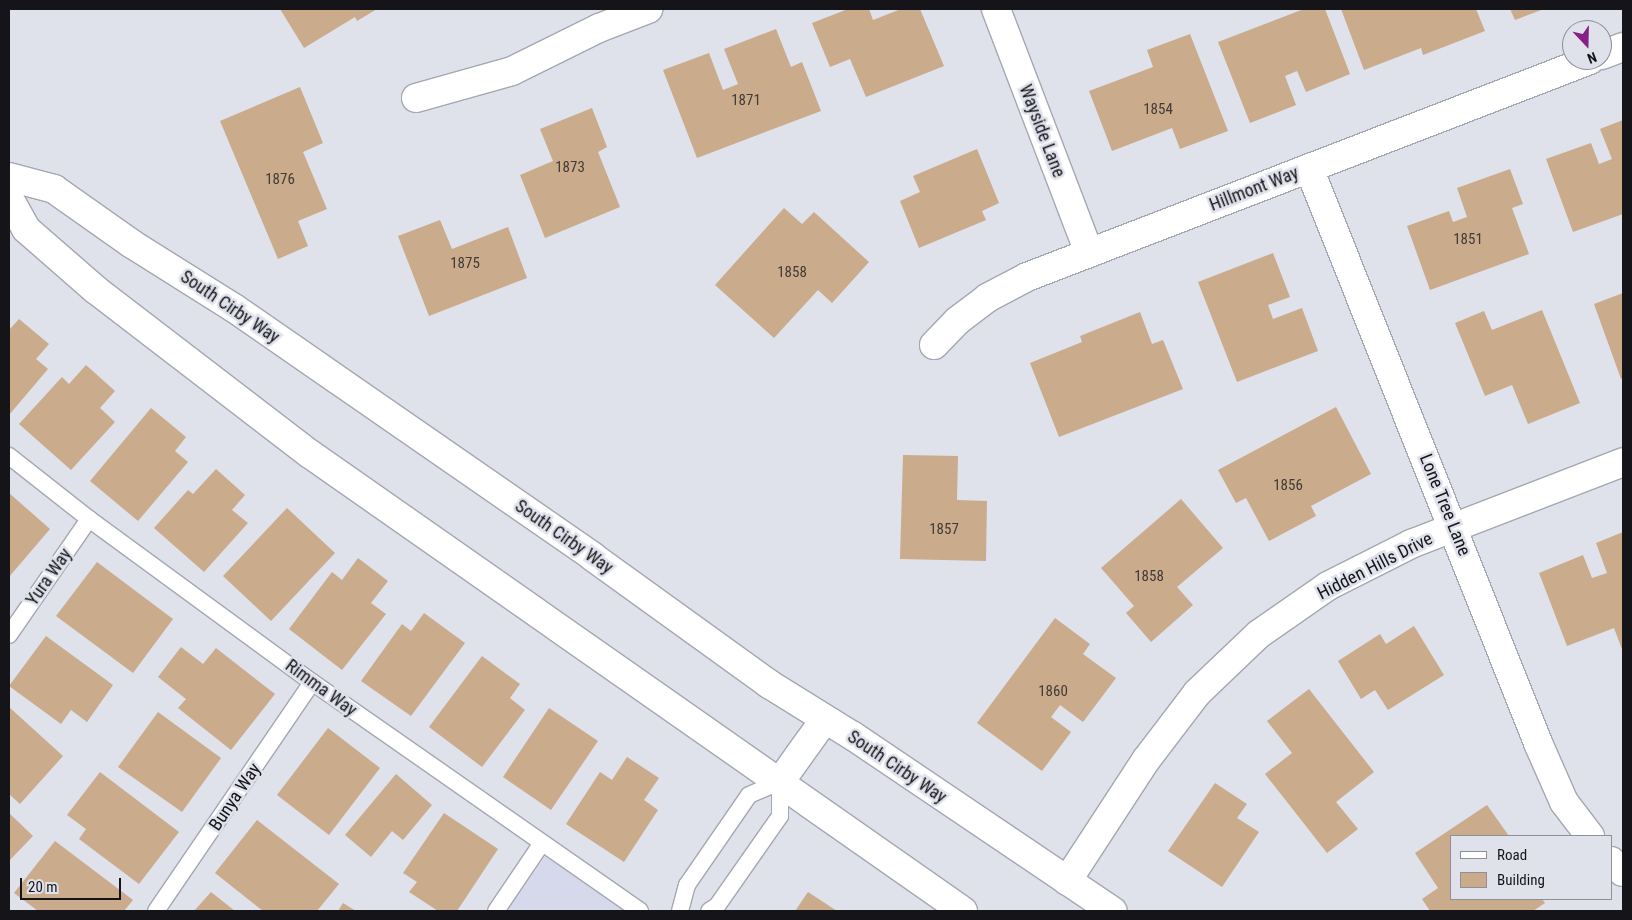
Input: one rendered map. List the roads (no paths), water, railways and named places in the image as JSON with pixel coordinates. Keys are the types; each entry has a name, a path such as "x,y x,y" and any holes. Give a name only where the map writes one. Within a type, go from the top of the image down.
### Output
{"street":[{"path":"416,98 512,71 599,28 648,9"},
{"name":"Wayside Lane","path":"996,9 1089,253"},
{"name":"Hillmont Way","path":"934,345 957,320 987,298 1028,277 1564,70"},
{"name":"Lone Tree Lane","path":"1309,168 1564,802 1589,835"},
{"name":"South Cirby Way","path":"9,177 54,189 132,244 234,308 593,557 769,684 825,719 1112,911"},
{"path":"9,198 26,230 195,367 310,454 529,610 780,782 963,911"},
{"name":"Hidden Hills Drive","path":"1067,881 1146,760 1197,692 1259,634 1328,586 1411,544 1623,462"},
{"path":"780,782 825,719"},
{"path":"1612,862 1623,872"}],"lane":[{"name":"Rimma Way","path":"9,456 90,519 312,682 640,911"},
{"name":"Yura Way","path":"9,635 90,519"},
{"name":"Bunya Way","path":"156,911 312,682"},
{"path":"680,911 686,885 749,795 780,782 780,816 717,906 709,911"},
{"path":"496,911 542,843"}]}
